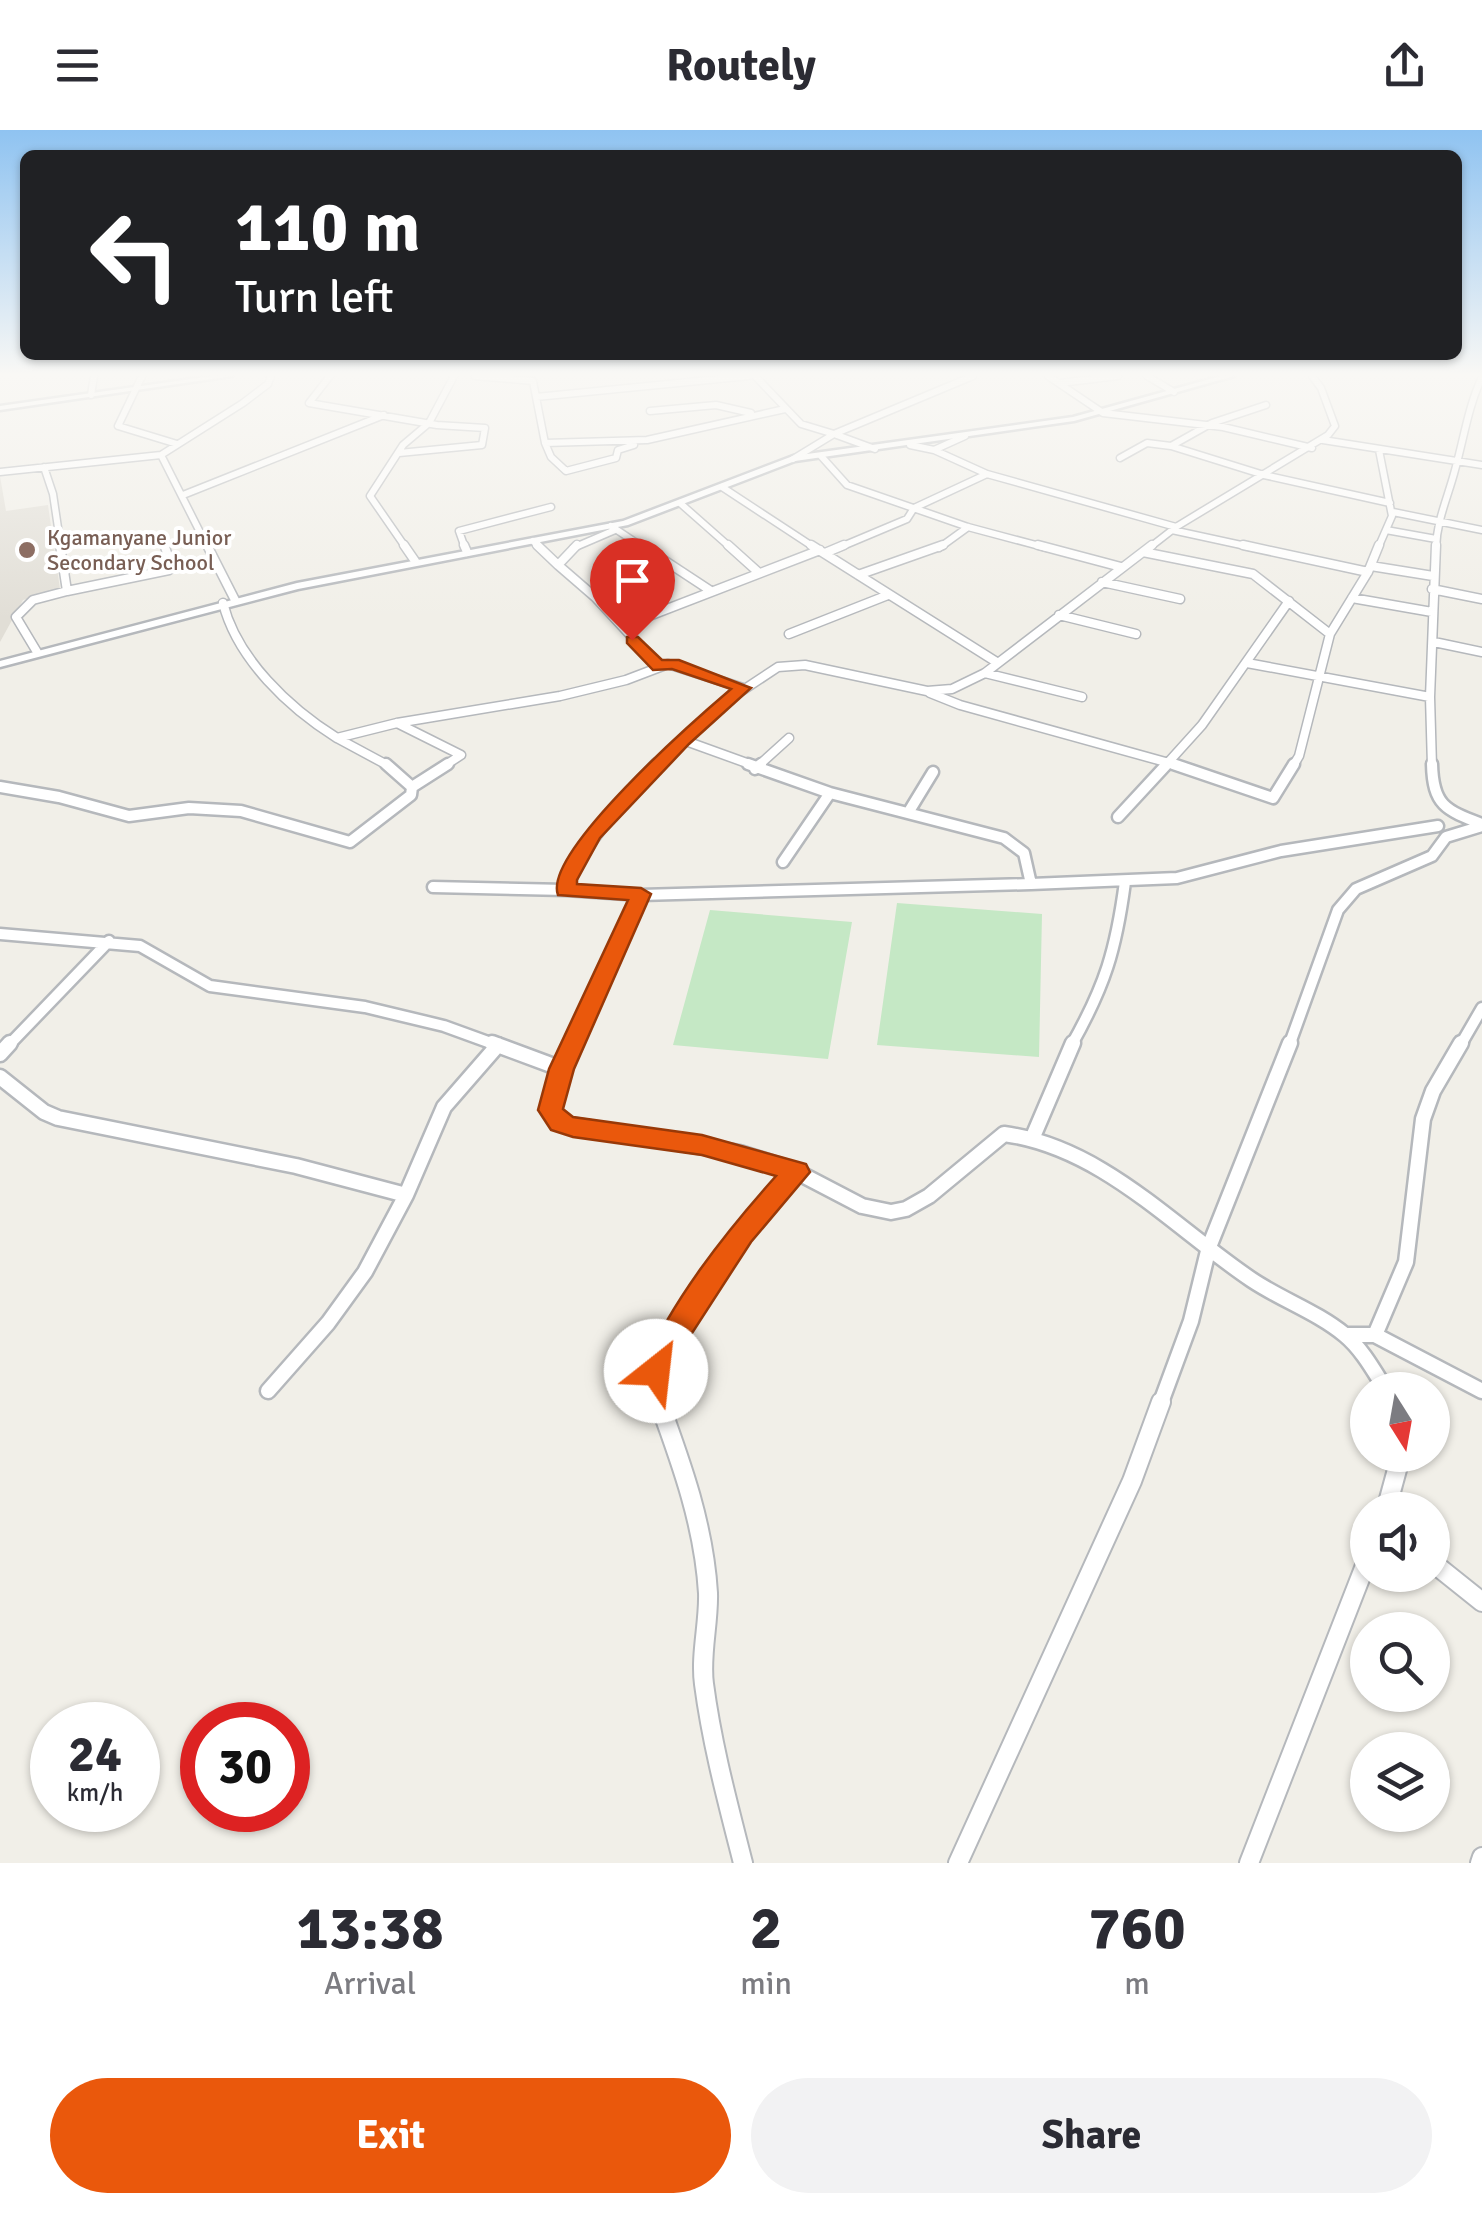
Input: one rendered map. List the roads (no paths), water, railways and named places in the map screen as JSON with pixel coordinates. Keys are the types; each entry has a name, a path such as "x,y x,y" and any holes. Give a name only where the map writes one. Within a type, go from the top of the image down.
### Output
{"street":[{"path":"0,472 142,457"},
{"path":"161,457 183,495 229,601 232,633 296,709 337,738 384,762 412,787"},
{"path":"183,495 279,457"},
{"path":"397,457 370,500 414,562"},
{"path":"552,457 570,471 616,457"},
{"path":"558,565 576,546 613,528 796,457"},
{"path":"793,459 813,457"},
{"path":"822,457 844,484 968,527 1122,567"},
{"path":"949,457 988,474 1174,529 1369,569 1433,576"},
{"path":"1206,457 1482,530"},
{"path":"926,691 952,689 985,674 1174,529 1296,457"},
{"path":"566,890 572,868 592,835 682,740 742,688 776,668 794,665 926,691 960,705 1171,763 1273,798 1298,756 1330,634 1369,569 1386,530 1392,507 1381,457"},
{"path":"1433,457 1482,464"},
{"path":"958,1863 1132,1481 1190,1321 1209,1247 1302,1013 1338,910 1356,889 1432,856 1442,831 1440,804 1431,780 1432,589 1438,517 1458,457"},
{"path":"44,467 53,494 68,591"},
{"path":"623,626 907,519 914,508 988,474"},
{"path":"722,487 998,663"},
{"path":"680,503 758,572"},
{"path":"467,552 459,531 551,507"},
{"path":"858,575 936,550 968,527"},
{"path":"0,664 229,601 414,562 613,528 710,591"},
{"path":"1386,530 1436,539"},
{"path":"533,541 623,626 658,666"},
{"path":"38,652 16,618 34,600 169,570 172,568 165,547"},
{"path":"1143,552 1248,572 1330,634"},
{"path":"1102,582 1180,600"},
{"path":"1432,589 1482,599"},
{"path":"789,634 888,595"},
{"path":"1352,598 1432,612"},
{"path":"1118,817 1171,763 1289,601"},
{"path":"1059,615 1136,634"},
{"path":"1434,642 1482,652"},
{"path":"1247,663 1430,697"},
{"path":"337,738 397,723 560,696 673,664 742,688"},
{"path":"985,674 1082,697"},
{"path":"0,788 130,816 189,808 241,812 350,842 411,795 412,787 461,755 397,723"},
{"path":"755,769 788,738"},
{"path":"682,740 830,793 1004,838 1024,853 1031,884"},
{"path":"908,813 933,772"},
{"path":"783,862 830,793"},
{"path":"1440,804 1462,819 1482,825"},
{"path":"433,887 641,894 1125,882 1177,878 1299,847 1482,825"},
{"path":"1032,1139 1054,1080 1101,993 1117,942 1125,882"},
{"path":"641,894 562,1069 550,1110 560,1123 702,1145 796,1172 872,1211 894,1212 911,1208 1004,1134 1032,1139 1072,1156 1144,1198 1268,1291 1345,1335 1373,1372"},
{"path":"0,934 140,946 210,986 365,1007 444,1026 562,1069"},
{"path":"0,1054 109,941"},
{"path":"1375,1334 1406,1262 1423,1119 1433,1091 1482,1008"},
{"path":"268,1391 328,1323 365,1272 406,1195 420,1154 444,1108 498,1045"},
{"path":"0,1077 44,1112 58,1118 296,1166 406,1195"},
{"path":"744,1863 716,1756 703,1679 708,1598 704,1549 687,1478 658,1398 656,1371 671,1340 741,1234 796,1172"},
{"path":"1345,1335 1375,1334 1482,1392"},
{"path":"1450,1576 1482,1602"},
{"path":"1249,1863 1355,1592"}],"place":[{"name":"Kgamanyane Junior Secondary School","path":"27,550"}]}
